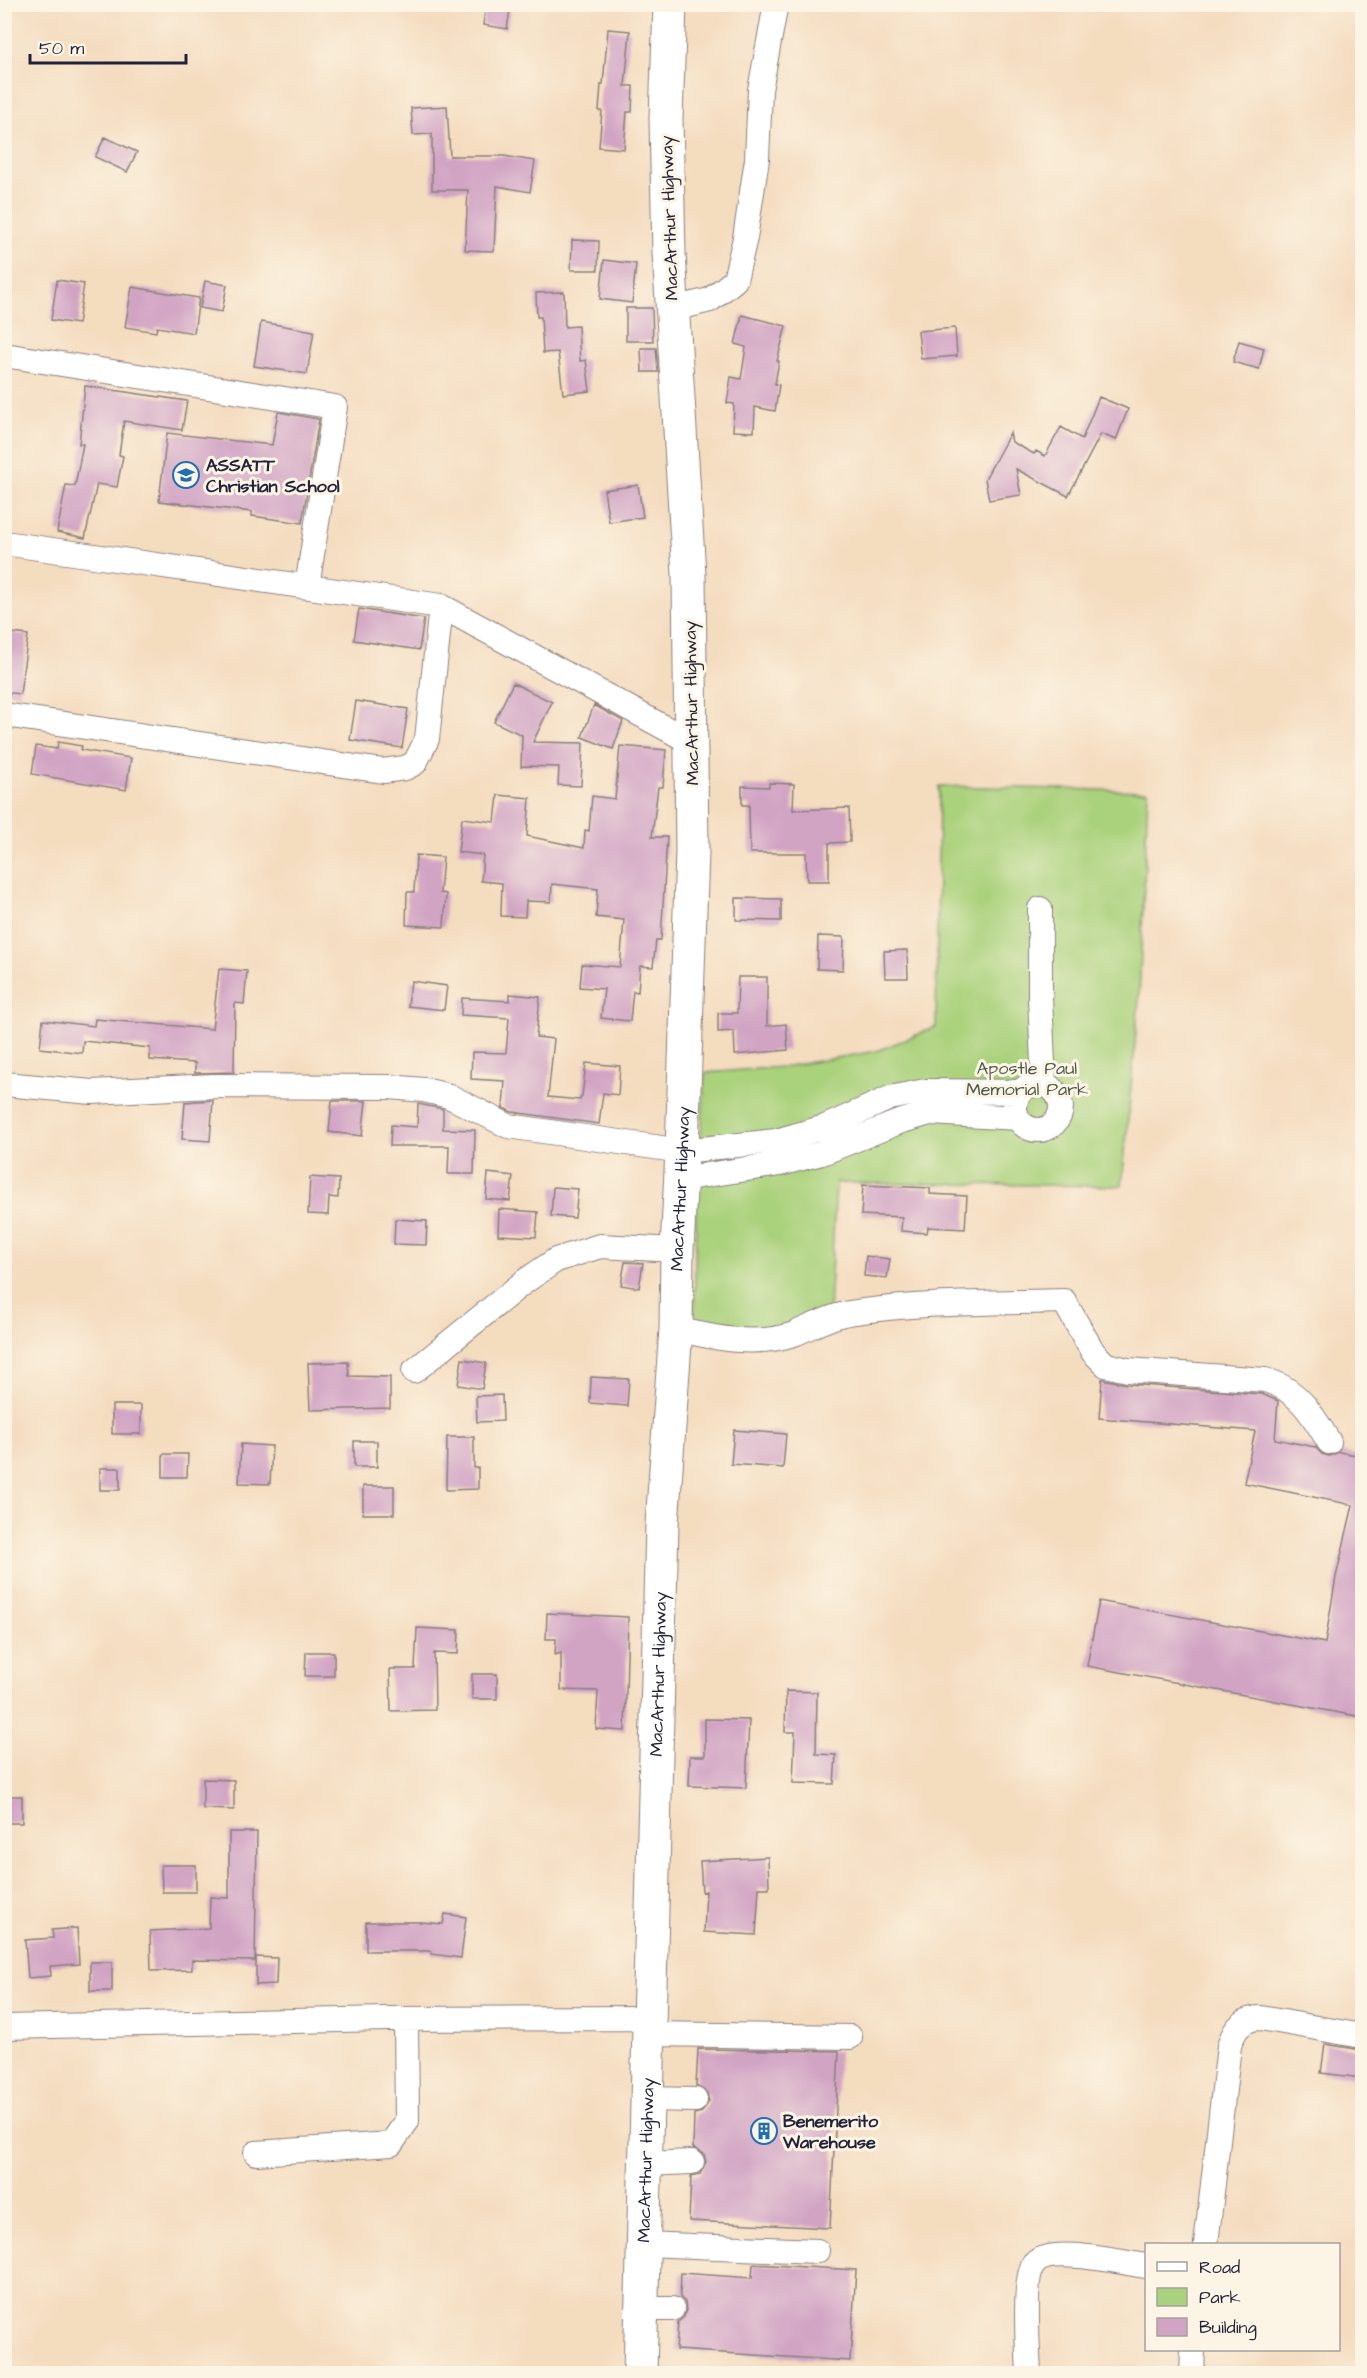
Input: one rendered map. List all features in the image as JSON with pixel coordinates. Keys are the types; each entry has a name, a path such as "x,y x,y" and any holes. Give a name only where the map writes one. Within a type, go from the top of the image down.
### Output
{"highway":[{"name":"MacArthur Highway","path":"640,2373 657,2309 644,2244 646,2099 662,1524 676,1329 692,851 689,574 673,309 666,118 670,4"}],"street":[{"path":"673,309 710,300 735,280 745,238 757,159 760,90 776,4"},
{"path":"4,356 335,407 307,587"},
{"path":"4,543 441,606 691,742"},
{"path":"4,715 383,771 405,768 415,763 427,739 441,606"},
{"path":"1040,909 1040,998 1044,1085"},
{"path":"4,1084 92,1092 213,1086 389,1087 424,1090 449,1096 508,1126 681,1165 737,1171 778,1153"},
{"path":"1035,1084 1044,1085 1053,1089 1061,1104 1056,1121 1040,1130 1031,1129 1023,1125 1018,1118 1015,1110 1016,1100 1020,1092 1027,1087 1035,1084"},
{"path":"681,1165 734,1146 778,1153 822,1153 899,1122 927,1102 1020,1092"},
{"path":"927,1102 1018,1118"},
{"path":"734,1146 737,1171"},
{"path":"414,1371 524,1282 556,1260 600,1246 677,1250"},
{"path":"676,1329 706,1337 771,1340 791,1335 846,1313 951,1304 1064,1301 1093,1352 1106,1365 1128,1370 1264,1380 1279,1384 1302,1401 1329,1442"},
{"path":"1206,2243 1229,2046 1237,2028 1248,2020 1262,2018 1362,2036"},
{"path":"256,2153 391,2144 407,2121 406,2019"},
{"path":"4,2027 406,2019 648,2026 850,2037"},
{"path":"646,2099 695,2100"},
{"path":"645,2164 692,2162"},
{"path":"644,2244 817,2251"},
{"path":"1029,2373 1028,2279 1035,2263 1040,2259 1056,2255 1145,2266"},
{"path":"1192,2373 1193,2351"}],"green space":[{"name":"Apostle Paul Memorial Park","path":"939,786 1148,791 1139,998 1122,1186 836,1183 829,1311 773,1334 694,1331 696,1213 705,1073 782,1067 877,1051 936,1027"}],"building":[{"path":"486,4 511,4 507,29 483,25"},
{"path":"608,29 630,31 625,86 633,86 632,112 627,112 624,149 599,147 602,111 599,111 601,84 603,84"},
{"path":"447,106 450,156 504,156 535,161 530,192 497,186 494,251 465,250 468,190 432,190 432,134 413,135 411,108"},
{"path":"105,137 137,152 127,172 95,157"},
{"path":"572,240 599,241 598,270 571,270"},
{"path":"604,260 636,264 632,303 600,299"},
{"path":"57,280 84,284 78,324 51,320"},
{"path":"205,281 227,285 222,312 200,308"},
{"path":"132,287 199,298 194,333 157,327 156,332 125,327"},
{"path":"564,292 565,327 578,326 580,361 586,360 590,391 563,394 558,352 543,353 541,317 537,317 536,293"},
{"path":"626,308 652,308 653,341 626,341"},
{"path":"742,315 786,326 777,361 779,361 775,384 779,385 775,411 755,407 754,432 733,431 734,404 727,403 731,377 741,379 746,347 735,344"},
{"path":"261,322 314,331 307,374 254,366"},
{"path":"955,328 957,356 921,359 918,331"},
{"path":"1239,341 1264,348 1259,369 1233,362"},
{"path":"641,348 656,348 658,372 642,372"},
{"path":"85,386 187,401 182,430 124,421 119,455 123,456 117,487 97,484 85,538 57,532 66,485 75,486 83,444 79,444"},
{"path":"1099,397 1128,409 1116,440 1101,434 1068,496 1016,469 1021,495 989,500 985,479 1010,433 1012,442 1034,454 1036,451 1045,456 1061,427 1082,439"},
{"path":"278,412 319,419 302,523 252,516 252,512 159,501 167,433 272,445"},
{"path":"638,485 643,517 609,522 604,490"},
{"path":"359,609 424,619 419,650 354,640"},
{"path":"4,632 28,635 20,694 4,692"},
{"path":"513,683 552,702 533,742 583,743 581,786 558,785 559,767 522,766 521,768 522,735 494,722"},
{"path":"356,701 408,709 402,748 350,740"},
{"path":"594,705 623,721 613,749 582,737"},
{"path":"58,742 82,746 81,750 131,758 126,790 32,774 36,746 57,749"},
{"path":"620,746 666,750 663,787 658,787 652,837 667,837 661,940 656,940 653,967 640,966 638,992 633,991 630,1021 601,1018 604,989 580,987 582,964 620,967 624,920 596,917 598,889 552,884 551,902 526,901 525,917 501,916 502,883 481,881 483,855 458,852 462,818 495,822 498,795 530,798 527,836 584,848 585,830 589,831 592,796 615,799"},
{"path":"769,783 794,784 793,810 849,808 850,842 829,843 829,881 807,881 806,853 750,853 749,805 742,805 742,786 769,787"},
{"path":"416,855 443,857 440,893 446,894 444,927 406,925 407,892 414,892"},
{"path":"736,898 781,899 781,921 736,920"},
{"path":"818,936 844,937 843,970 817,969"},
{"path":"907,950 908,978 885,978 884,951"},
{"path":"219,969 247,971 244,1004 235,1003 234,1072 195,1073 195,1063 150,1060 150,1048 83,1041 82,1053 40,1048 43,1020 94,1026 95,1019 212,1029"},
{"path":"738,977 767,977 767,1026 786,1024 788,1050 735,1055 734,1031 718,1032 718,1013 737,1013"},
{"path":"411,981 447,986 444,1010 408,1006"},
{"path":"510,994 540,997 536,1037 554,1039 548,1097 580,1100 586,1063 620,1066 618,1095 603,1093 599,1124 512,1112 503,1108 505,1081 471,1079 472,1052 506,1053 509,1018 461,1015 462,998 510,1001"},
{"path":"213,1100 210,1141 182,1139 185,1102"},
{"path":"332,1101 366,1101 362,1136 329,1132"},
{"path":"418,1104 443,1109 443,1129 475,1130 474,1174 448,1174 449,1146 390,1146 391,1125 417,1127"},
{"path":"488,1173 513,1176 510,1201 486,1199"},
{"path":"310,1177 339,1179 338,1198 329,1197 328,1215 308,1214"},
{"path":"863,1185 930,1188 930,1194 967,1196 965,1229 928,1227 927,1233 901,1231 902,1217 861,1215"},
{"path":"553,1187 578,1189 575,1218 551,1216"},
{"path":"499,1209 538,1212 536,1237 498,1235"},
{"path":"395,1219 427,1221 426,1245 394,1244"},
{"path":"866,1256 890,1259 887,1278 864,1276"},
{"path":"625,1262 643,1263 639,1288 621,1285"},
{"path":"462,1359 486,1363 482,1389 458,1385"},
{"path":"348,1362 349,1376 390,1377 390,1408 310,1410 308,1363"},
{"path":"591,1377 629,1379 627,1406 590,1403"},
{"path":"1102,1379 1127,1384 1262,1394 1278,1401 1275,1439 1315,1447 1322,1454 1329,1456 1339,1452 1362,1456 1362,1717 1087,1666 1099,1601 1325,1643 1336,1577 1353,1505 1244,1483 1255,1431 1099,1418"},
{"path":"502,1395 503,1421 477,1422 476,1396"},
{"path":"112,1405 141,1405 141,1434 112,1434"},
{"path":"734,1430 786,1434 783,1468 731,1464"},
{"path":"447,1437 474,1437 474,1468 478,1468 478,1489 446,1490"},
{"path":"354,1441 377,1441 377,1467 354,1467"},
{"path":"241,1444 272,1446 270,1484 239,1483"},
{"path":"163,1454 188,1454 187,1477 163,1477"},
{"path":"100,1468 120,1468 120,1490 100,1490"},
{"path":"363,1486 394,1486 394,1514 363,1514"},
{"path":"547,1613 628,1617 625,1731 596,1729 598,1691 561,1690 561,1653 555,1655 556,1639 546,1639"},
{"path":"417,1628 459,1630 458,1654 434,1653 435,1710 391,1711 390,1669 415,1669"},
{"path":"306,1652 334,1652 334,1676 305,1676"},
{"path":"472,1674 497,1674 497,1699 472,1699"},
{"path":"786,1691 817,1692 816,1754 836,1755 834,1784 793,1783 795,1732 785,1732"},
{"path":"705,1719 749,1720 746,1788 689,1786 690,1756 705,1756"},
{"path":"203,1779 234,1780 234,1810 203,1809"},
{"path":"4,1796 22,1796 22,1823 4,1823"},
{"path":"229,1832 257,1832 255,1961 192,1960 192,1970 151,1971 150,1931 209,1928 210,1897 229,1898"},
{"path":"768,1857 769,1888 759,1888 756,1935 704,1932 706,1891 702,1892 700,1861"},
{"path":"161,1865 196,1865 196,1892 162,1892"},
{"path":"445,1914 466,1917 461,1958 431,1954 432,1951 366,1951 366,1922 443,1924"},
{"path":"77,1928 79,1964 50,1966 51,1976 28,1978 25,1940 53,1938 52,1930"},
{"path":"256,1957 277,1958 276,1984 256,1985"},
{"path":"90,1962 112,1962 112,1991 90,1991"},
{"path":"1325,2044 1362,2050 1362,2078 1321,2073"},
{"name":"Benemerito Warehouse","path":"698,2049 839,2051 830,2228 689,2221 691,2176 700,2174 706,2162 704,2154 693,2148 694,2114 702,2112 709,2101 707,2093 696,2086"},
{"path":"753,2264 856,2270 850,2361 676,2350 678,2322 684,2317 686,2310 685,2302 680,2297 681,2273 752,2278"}],"place":[{"name":"ASSATT Christian School","path":"186,475"},
{"name":"Benemerito Warehouse","path":"764,2131"}]}
